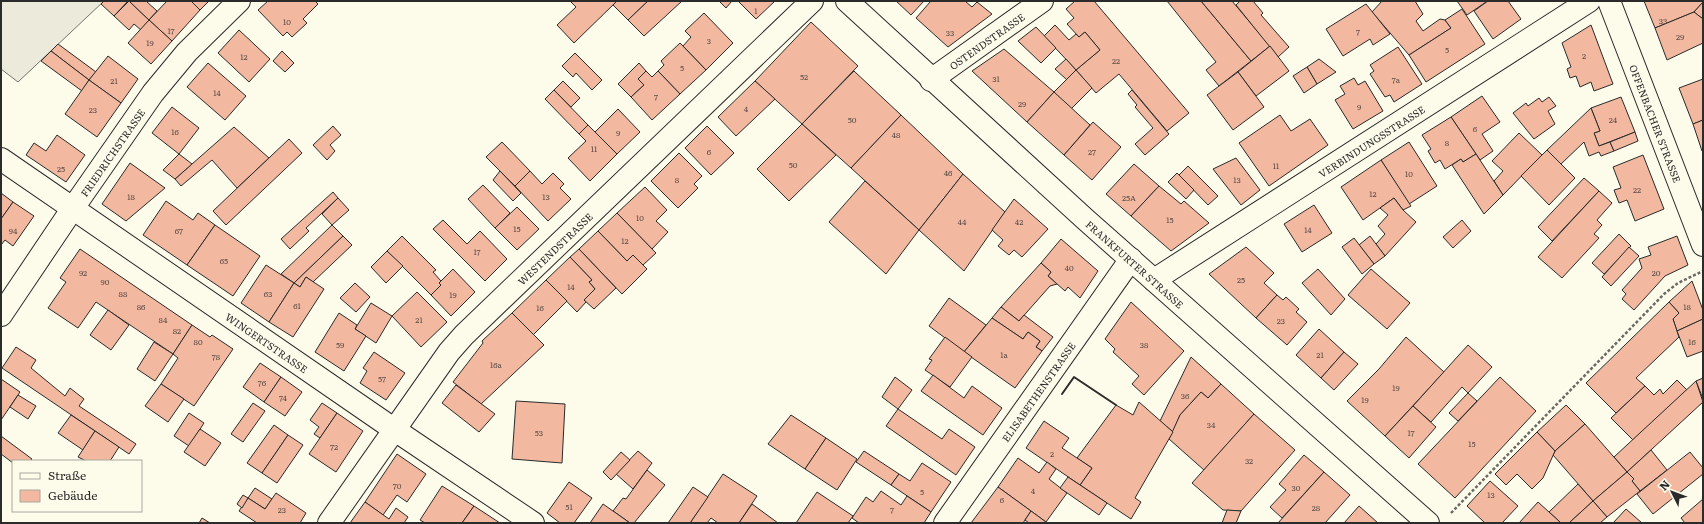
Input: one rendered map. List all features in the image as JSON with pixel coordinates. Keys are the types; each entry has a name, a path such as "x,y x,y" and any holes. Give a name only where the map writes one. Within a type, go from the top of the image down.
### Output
{"street":[{"name":"FRIEDRICHSTRASSE","path":"1,315 73,208 169,72 187,52 239,1"},
{"name":"WESTENDSTRASSE","path":"329,523 449,352 464,335 812,1"},
{"name":"FRANKFURTER STRASSE","path":"847,1 931,80 1428,523"},
{"name":"OSTENDSTRASSE","path":"931,80 1042,1"},
{"name":"VERBINDUNGSSTRASSE","path":"1154,280 1589,1"},
{"name":"OFFENBACHER STRASSE","path":"1609,1 1699,220 1703,245"},
{"name":"WINGERTSTRASSE","path":"1,160 533,523"},
{"name":"ELISABETHENSTRASSE","path":"945,523 1131,259"}],"path":[{"path":"1449,515 1664,294 1678,283 1703,271"}],"shaded area":[{"path":"1,1 104,1 18,82 1,69"}],"building":[{"path":"104,1 128,1 114,16 101,4"},
{"path":"129,1 149,20 141,30 134,24 129,30 114,16"},
{"path":"129,1 146,1 157,11 149,20"},
{"path":"167,1 191,1 200,10 172,41 149,20"},
{"path":"191,1 209,1 200,10"},
{"path":"268,1 315,1 318,4 303,19 307,23 292,37 287,32 283,36 258,10"},
{"path":"570,1 616,2 574,43 557,25 576,7"},
{"path":"617,1 648,1 628,20 613,5"},
{"path":"648,1 682,1 644,36 628,20"},
{"path":"719,1 732,1 726,8"},
{"path":"738,1 775,1 756,19"},
{"path":"896,1 924,1 911,15"},
{"path":"931,1 965,1 972,7 977,2 992,14 948,47 916,18"},
{"path":"1075,1 1094,1 1189,113 1167,131 1119,74 1096,93 1076,70 1100,50 1085,32 1079,37 1067,24 1074,18 1066,9"},
{"path":"1167,1 1201,1 1251,61 1219,86 1206,70 1216,62"},
{"path":"1201,1 1232,1 1270,46 1251,61"},
{"path":"1240,1 1253,1 1263,13 1261,15 1289,47 1278,57 1236,5"},
{"path":"1382,1 1415,1 1423,14 1416,21 1423,31 1440,19 1445,20 1451,28 1409,55 1372,12"},
{"path":"1457,1 1485,1 1486,2 1467,15"},
{"path":"1488,1 1508,1 1521,19 1493,39 1474,11"},
{"path":"1644,1 1703,2 1694,12 1655,28"},
{"path":"1703,2 1703,19 1694,12"},
{"path":"1366,4 1390,34 1373,45 1370,39 1343,56 1326,29"},
{"path":"1462,9 1485,44 1426,82 1409,55 1451,28 1445,20"},
{"path":"1694,12 1703,19 1703,43 1667,60 1655,28"},
{"path":"704,13 733,43 706,70 683,46 691,37 685,31"},
{"path":"149,20 172,41 151,64 128,43"},
{"path":"811,22 858,66 802,124 755,81"},
{"path":"1055,25 1069,40 1076,34 1079,37 1085,32 1100,50 1076,70 1044,36"},
{"path":"1591,25 1613,84 1594,91 1591,82 1580,87 1576,76 1570,78 1567,69 1571,67 1562,43"},
{"path":"1036,27 1056,48 1041,63 1018,41"},
{"path":"239,30 270,59 249,82 218,53"},
{"path":"680,43 706,70 680,94 658,71 664,65 661,61"},
{"path":"58,44 96,72 89,80 51,51"},
{"path":"1270,46 1289,71 1256,96 1238,72"},
{"path":"1398,47 1422,84 1394,102 1390,95 1385,97 1370,74 1374,71 1370,65"},
{"path":"1004,49 1054,92 1027,122 972,71"},
{"path":"51,51 89,80 82,91 41,61"},
{"path":"282,51 294,63 285,72 273,61"},
{"path":"575,53 602,80 592,90 576,73 573,77 562,66"},
{"path":"108,56 138,79 121,103 89,80"},
{"path":"1066,59 1076,70 1067,80 1055,69"},
{"path":"1319,59 1336,72 1317,84 1307,67"},
{"path":"208,63 246,96 225,120 187,87"},
{"path":"639,63 646,71 638,79 644,85 631,97 618,84"},
{"path":"1307,67 1317,84 1304,93 1293,76"},
{"path":"1076,70 1092,88 1071,109 1054,92"},
{"path":"646,71 652,77 658,71 680,94 652,120 631,97 644,85 638,79"},
{"path":"854,71 901,115 851,168 802,124"},
{"path":"1238,72 1264,107 1233,130 1207,95"},
{"path":"1354,78 1358,85 1365,81 1383,111 1353,129 1335,100 1345,94 1340,86"},
{"path":"1703,79 1703,120 1693,124 1679,88"},
{"path":"89,80 121,103 97,137 65,114"},
{"path":"563,81 580,98 571,107 554,90"},
{"path":"755,81 775,99 736,136 718,117"},
{"path":"554,90 588,125 579,134 545,99"},
{"path":"1132,90 1169,134 1145,155 1135,144 1153,128 1135,107 1137,105 1128,94"},
{"path":"1054,92 1090,125 1064,155 1027,122"},
{"path":"1482,96 1500,122 1482,134 1493,151 1480,160 1451,117"},
{"path":"1549,97 1556,106 1548,111 1555,124 1534,139 1513,113 1526,103 1528,106 1539,98 1542,102"},
{"path":"1621,97 1635,132 1599,146 1594,133 1600,131 1591,108"},
{"path":"172,107 199,128 179,154 152,133"},
{"path":"1591,108 1600,131 1594,133 1599,146 1610,142 1614,151 1601,156 1599,152 1589,156 1584,142 1561,164 1547,150"},
{"path":"618,109 640,132 617,154 595,132"},
{"path":"901,115 963,174 919,230 851,168"},
{"path":"1280,115 1291,131 1310,119 1328,145 1269,186 1239,143"},
{"path":"1451,117 1476,154 1463,162 1461,159 1445,169 1440,160 1435,163 1428,151 1431,149 1422,135"},
{"path":"1703,120 1703,151 1702,151 1693,124"},
{"path":"1093,122 1121,147 1092,180 1064,155"},
{"path":"802,124 836,155 789,201 757,169"},
{"path":"588,125 617,154 590,181 568,158 586,141 579,134"},
{"path":"333,126 341,135 330,145 335,151 327,160 313,145"},
{"path":"707,126 734,153 711,175 685,148"},
{"path":"234,127 269,158 237,188 212,160 181,186 175,179"},
{"path":"1635,132 1638,141 1614,151 1610,142"},
{"path":"1519,133 1542,155 1503,195 1494,181 1503,171 1492,161"},
{"path":"57,135 85,155 66,182 26,155 34,143 46,151"},
{"path":"289,139 302,153 226,225 213,211"},
{"path":"502,142 530,171 515,186 486,157"},
{"path":"1409,142 1437,186 1409,204 1381,160"},
{"path":"1547,150 1575,178 1549,205 1521,176"},
{"path":"679,153 702,176 694,184 698,188 678,208 651,181"},
{"path":"179,154 192,164 175,179 163,170"},
{"path":"1476,154 1503,195 1484,214 1452,165 1461,159 1463,162"},
{"path":"1643,155 1664,209 1635,221 1627,200 1619,203 1614,190 1621,188 1613,167"},
{"path":"1236,158 1260,190 1241,205 1213,169"},
{"path":"1381,160 1411,206 1403,210 1394,198 1363,220 1341,187"},
{"path":"130,163 165,188 126,221 102,204"},
{"path":"1134,164 1159,186 1131,216 1106,194"},
{"path":"1188,166 1218,196 1208,205 1179,175"},
{"path":"500,171 521,193 513,201 493,180"},
{"path":"530,171 542,184 553,173 564,184 560,188 571,199 548,221 515,186"},
{"path":"1177,173 1194,190 1186,199 1168,182"},
{"path":"963,174 1005,212 964,271 919,230"},
{"path":"1584,178 1599,191 1552,241 1538,227"},
{"path":"865,181 919,230 886,274 829,222"},
{"path":"483,185 510,213 495,228 468,199"},
{"path":"1159,186 1181,204 1184,201 1209,223 1171,251 1131,216"},
{"path":"645,187 667,210 656,221 668,232 652,249 617,213"},
{"path":"1599,191 1612,203 1597,220 1602,225 1594,234 1599,238 1562,278 1538,257"},
{"path":"333,192 338,198 306,228 309,231 290,249 281,239"},
{"path":"1,193 13,202 1,219"},
{"path":"338,198 349,210 332,225 322,214"},
{"path":"1394,198 1403,210 1416,222 1385,256 1376,244 1385,234 1378,226 1388,215 1380,208"},
{"path":"1014,199 1048,229 1022,257 1014,250 1009,255 998,246 1003,240 992,230"},
{"path":"166,201 193,220 198,213 215,225 187,265 143,235"},
{"path":"13,202 34,216 13,246 5,240 1,245 1,219"},
{"path":"1314,205 1332,233 1302,252 1284,224"},
{"path":"517,207 539,229 517,250 495,228"},
{"path":"617,213 656,253 643,265 633,255 627,261 598,231"},
{"path":"443,220 467,244 480,231 507,259 485,281 433,229"},
{"path":"1462,220 1471,231 1453,248 1443,237"},
{"path":"215,225 260,256 233,296 187,265"},
{"path":"332,225 343,236 294,283 281,274"},
{"path":"598,231 627,261 633,255 647,269 622,294 579,249"},
{"path":"1619,234 1631,246 1604,274 1592,263"},
{"path":"343,236 352,245 313,282 306,277 300,287 294,283"},
{"path":"402,236 436,270 433,272 441,281 439,283 441,285 431,295 387,251"},
{"path":"1370,236 1385,256 1374,264 1359,245"},
{"path":"1677,236 1688,265 1665,276 1634,310 1622,299 1626,294 1622,290 1642,268 1639,259 1651,255 1648,247"},
{"path":"1354,238 1374,264 1362,274 1342,247"},
{"path":"1061,239 1098,271 1080,298 1068,287 1065,291 1048,276 1051,272 1041,263"},
{"path":"1246,247 1274,273 1264,283 1277,295 1256,318 1209,274"},
{"path":"1629,247 1639,256 1611,286 1602,277"},
{"path":"80,249 192,325 173,354 96,302 78,328 48,308 66,282 60,278"},
{"path":"579,249 616,288 594,309 584,300 595,289 589,282 592,280 570,257"},
{"path":"387,251 403,266 386,283 371,267"},
{"path":"570,257 592,280 589,282 595,289 584,300 586,302 577,312 546,280"},
{"path":"1041,263 1051,272 1048,276 1057,284 1050,286 1019,321 1001,307"},
{"path":"266,265 294,283 269,322 241,303"},
{"path":"453,269 475,292 451,316 431,295 441,285 439,283"},
{"path":"1318,269 1345,299 1331,315 1302,283"},
{"path":"1371,269 1410,303 1387,329 1348,295"},
{"path":"306,277 324,289 293,337 269,322 294,283 300,287"},
{"path":"546,280 567,301 533,335 512,313"},
{"path":"1692,281 1703,310 1703,319 1677,331 1673,319 1679,313 1669,302"},
{"path":"355,283 370,297 356,312 340,298"},
{"path":"417,292 447,322 421,347 392,316"},
{"path":"1277,295 1283,300 1286,297 1299,309 1296,312 1307,322 1287,345 1256,318"},
{"path":"949,298 986,325 964,352 929,326"},
{"path":"1131,302 1184,351 1144,395 1132,384 1139,376 1113,352 1115,349 1105,339"},
{"path":"1669,302 1679,313 1673,319 1679,337 1636,378 1645,386 1616,413 1586,383"},
{"path":"371,303 392,316 376,343 355,329"},
{"path":"1001,307 1019,321 1024,315 1053,337 1042,351 1036,347 1040,341 1028,332 1023,339 992,318"},
{"path":"108,310 129,325 111,350 90,335"},
{"path":"339,313 357,325 355,329 366,336 344,371 315,352"},
{"path":"512,313 544,345 481,404 453,382 483,343 482,341"},
{"path":"992,318 1023,339 1028,332 1040,341 1036,347 1042,351 1015,388 964,352"},
{"path":"1703,319 1703,351 1687,357 1677,331"},
{"path":"192,325 210,337 212,335 233,349 194,406 161,384 178,358 173,354"},
{"path":"1319,329 1344,352 1321,378 1296,355"},
{"path":"945,337 972,357 950,387 925,370 932,360 929,359"},
{"path":"1406,337 1444,372 1385,436 1347,401 1379,369"},
{"path":"154,342 173,354 155,381 137,369"},
{"path":"1468,345 1492,367 1468,393 1462,387 1431,422 1413,406"},
{"path":"16,347 36,360 31,368 65,396 70,388 84,399 79,406 136,444 129,454 2,368"},
{"path":"374,352 405,373 386,400 360,383 367,371 363,368"},
{"path":"1344,352 1358,364 1334,390 1321,378"},
{"path":"1191,357 1221,384 1208,398 1201,392 1180,415 1173,432 1160,421"},
{"path":"260,363 281,377 264,402 243,387"},
{"path":"933,375 964,398 972,386 1002,408 983,435 921,391"},
{"path":"281,377 302,392 285,416 264,402"},
{"path":"895,377 912,390 898,409 882,397"},
{"path":"1500,377 1536,411 1455,498 1418,464"},
{"path":"1703,378 1703,399 1696,381"},
{"path":"1,379 20,392 1,420"},
{"path":"1677,380 1687,390 1633,440 1611,418 1645,386 1654,395 1660,389 1663,394"},
{"path":"1696,381 1703,402 1627,472 1614,457"},
{"path":"161,384 184,399 168,422 145,406"},
{"path":"1221,384 1254,414 1204,470 1169,439 1180,415 1201,392 1208,398"},
{"path":"456,385 495,414 479,432 442,403"},
{"path":"1468,393 1477,401 1458,421 1449,413"},
{"path":"18,395 36,406 28,419 10,407"},
{"path":"516,401 565,404 562,463 512,459"},
{"path":"1139,402 1173,432 1135,498 1141,502 1131,519 1080,485 1092,468 1077,458 1116,405 1133,415"},
{"path":"253,403 265,411 243,442 231,434"},
{"path":"322,403 337,413 320,438 314,434 319,427 310,420"},
{"path":"1566,405 1585,424 1555,451 1537,432"},
{"path":"1413,406 1436,427 1409,458 1385,436"},
{"path":"898,409 942,439 949,429 975,447 956,475 886,426"},
{"path":"189,413 204,423 189,446 174,436"},
{"path":"337,413 363,431 336,472 309,454"},
{"path":"1254,414 1295,450 1241,511 1223,510 1192,483"},
{"path":"71,415 95,431 83,450 58,433"},
{"path":"791,415 826,438 805,469 768,444"},
{"path":"1044,421 1069,438 1062,448 1092,468 1080,485 1026,448"},
{"path":"1585,424 1627,472 1593,501 1553,455 1555,451"},
{"path":"274,425 288,435 262,473 247,463"},
{"path":"200,429 221,443 205,466 184,452"},
{"path":"95,431 119,447 111,460 84,460 78,457"},
{"path":"1537,432 1555,451 1543,478 1532,489 1517,474 1506,485 1495,474"},
{"path":"288,435 303,445 277,483 262,473"},
{"path":"1,436 32,459 12,460 12,462 1,454"},
{"path":"826,438 857,459 837,490 805,469"},
{"path":"1651,450 1667,470 1640,491 1632,481 1634,479 1627,472"},
{"path":"638,451 652,463 633,489 616,474"},
{"path":"864,451 899,474 891,485 856,462"},
{"path":"621,452 630,460 611,480 603,472"},
{"path":"1690,452 1703,468 1703,474 1653,514 1637,494"},
{"path":"397,454 426,474 407,502 397,495 383,515 365,502"},
{"path":"1304,455 1324,472 1282,518 1270,507 1286,490 1279,484"},
{"path":"1018,458 1039,473 1047,462 1056,469 1049,479 1067,493 1046,522 998,487"},
{"path":"922,463 951,482 931,512 891,485 899,474 910,481"},
{"path":"647,470 665,485 634,523 630,523 613,511 623,498 626,499"},
{"path":"1324,472 1350,495 1325,523 1278,523"},
{"path":"1627,472 1634,479 1632,481 1640,491 1607,517 1593,501"},
{"path":"723,474 757,496 739,523 718,523 711,518 707,523 690,523"},
{"path":"1068,477 1107,503 1099,515 1060,488"},
{"path":"1490,481 1518,506 1502,523 1485,523 1467,506"},
{"path":"569,482 592,498 574,523 560,523 547,513"},
{"path":"1578,484 1593,501 1569,523 1561,523 1549,512"},
{"path":"442,486 474,506 462,523 425,523 420,520"},
{"path":"693,487 708,497 690,523 668,523"},
{"path":"998,487 1031,511 1023,523 971,523"},
{"path":"255,488 272,499 265,509 248,498"},
{"path":"881,491 901,505 907,496 931,512 924,523 859,523 852,518 866,497 873,502"},
{"path":"817,492 853,516 848,523 796,523"},
{"path":"276,493 306,513 300,523 257,523 239,511 248,498 265,509"},
{"path":"243,495 248,498 242,508 237,504"},
{"path":"1703,499 1703,523 1685,523 1681,518"},
{"path":"1593,501 1607,517 1600,523 1569,523"},
{"path":"365,502 389,519 396,508 408,517 404,523 350,523"},
{"path":"1538,502 1549,512 1561,523 1519,523"},
{"path":"603,504 613,511 630,523 590,523"},
{"path":"752,504 778,523 739,523"},
{"path":"474,506 500,523 462,523"},
{"path":"1359,506 1378,523 1344,523"},
{"path":"1626,509 1642,523 1613,523"},
{"path":"1227,510 1241,511 1236,523 1222,523"},
{"path":"1031,511 1047,523 1029,523 1025,520"},
{"path":"202,518 210,523 199,523"}],"wall":[{"path":"1062,394 1074,377 1116,405"}]}
